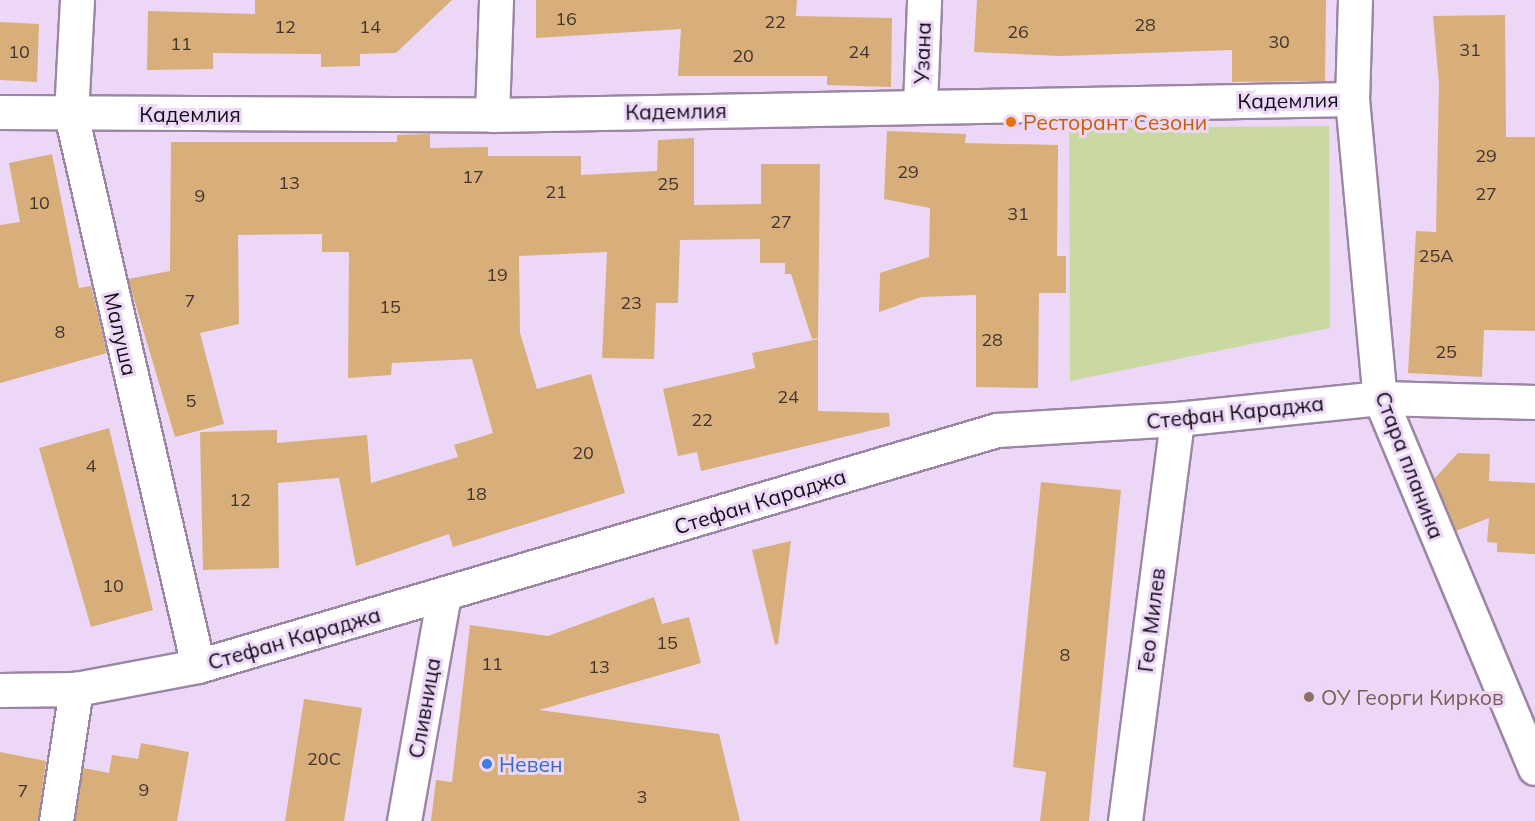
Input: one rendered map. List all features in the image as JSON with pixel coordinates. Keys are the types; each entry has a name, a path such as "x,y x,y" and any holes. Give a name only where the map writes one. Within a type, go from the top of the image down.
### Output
{"street":[{"name":"Малуша","path":"77,0 70,114 198,666"},
{"path":"492,115 496,0"},
{"name":"Узана","path":"921,106 924,0"},
{"name":"Стара планина","path":"1355,0 1352,99 1380,398 1535,768"},
{"name":"Кадемлия","path":"0,112 492,115 1352,99"},
{"name":"Стефан Караджа","path":"0,690 75,689 198,666 997,430 1177,419 1380,398 1535,402"},
{"name":"Гео Милев","path":"1125,821 1177,419"},
{"name":"Сливница","path":"404,821 444,595"},
{"path":"56,821 75,689"}],"green space":[{"path":"1329,126 1330,328 1070,381 1069,128"}],"building":[{"path":"255,0 452,0 396,53 360,54 360,66 321,67 321,54 213,53 213,69 147,70 148,11 255,14"},
{"path":"536,0 797,0 796,16 892,18 891,87 827,85 827,76 678,76 681,29 536,38"},
{"path":"977,0 1326,0 1325,81 1232,82 1232,50 1060,56 974,52"},
{"path":"1505,15 1506,137 1535,137 1535,331 1484,330 1482,377 1408,373 1416,231 1436,232 1439,84 1433,16"},
{"path":"0,22 39,24 37,82 0,80"},
{"path":"887,131 966,134 965,143 1058,145 1057,256 1066,256 1066,293 1039,293 1038,388 976,387 976,295 921,297 879,312 880,273 929,257 930,208 884,199"},
{"path":"430,134 430,148 488,147 488,156 581,156 581,175 657,171 658,140 694,138 694,205 761,204 761,164 820,164 818,338 812,339 791,274 785,274 785,263 760,263 760,239 680,240 678,303 656,303 654,359 602,358 607,252 519,256 520,333 537,389 591,374 625,493 453,547 449,534 356,566 339,478 278,483 279,568 203,570 200,432 277,430 277,443 367,435 371,483 458,457 454,445 493,433 472,359 392,363 391,375 348,378 349,252 322,252 322,234 238,235 239,324 200,333 224,424 175,437 128,279 170,271 171,142 397,142 397,135"},
{"path":"52,154 79,288 91,286 107,353 0,383 0,225 20,222 9,163"},
{"path":"818,339 818,411 889,413 890,426 701,471 697,452 678,456 663,389 755,368 752,353"},
{"path":"109,428 153,610 91,627 39,448"},
{"path":"1458,453 1490,454 1489,481 1535,483 1535,554 1497,552 1497,543 1487,542 1489,518 1456,531 1434,479"},
{"path":"1041,482 1121,490 1089,821 1040,821 1046,772 1013,767"},
{"path":"791,541 778,644 775,645 752,550"},
{"path":"654,597 662,624 689,617 701,663 539,710 719,734 740,821 431,821 436,780 452,782 470,625 548,636"},
{"path":"304,699 362,708 344,821 285,821"},
{"path":"141,743 189,752 177,821 75,821 83,768 109,773 112,755 138,759"},
{"path":"0,752 46,761 38,821 0,821"}],"place":[{"name":"Ресторант Сезони","path":"1011,122"},
{"name":"ОУ Георги Кирков","path":"1309,697"},
{"name":"Невен","path":"487,764"}]}
